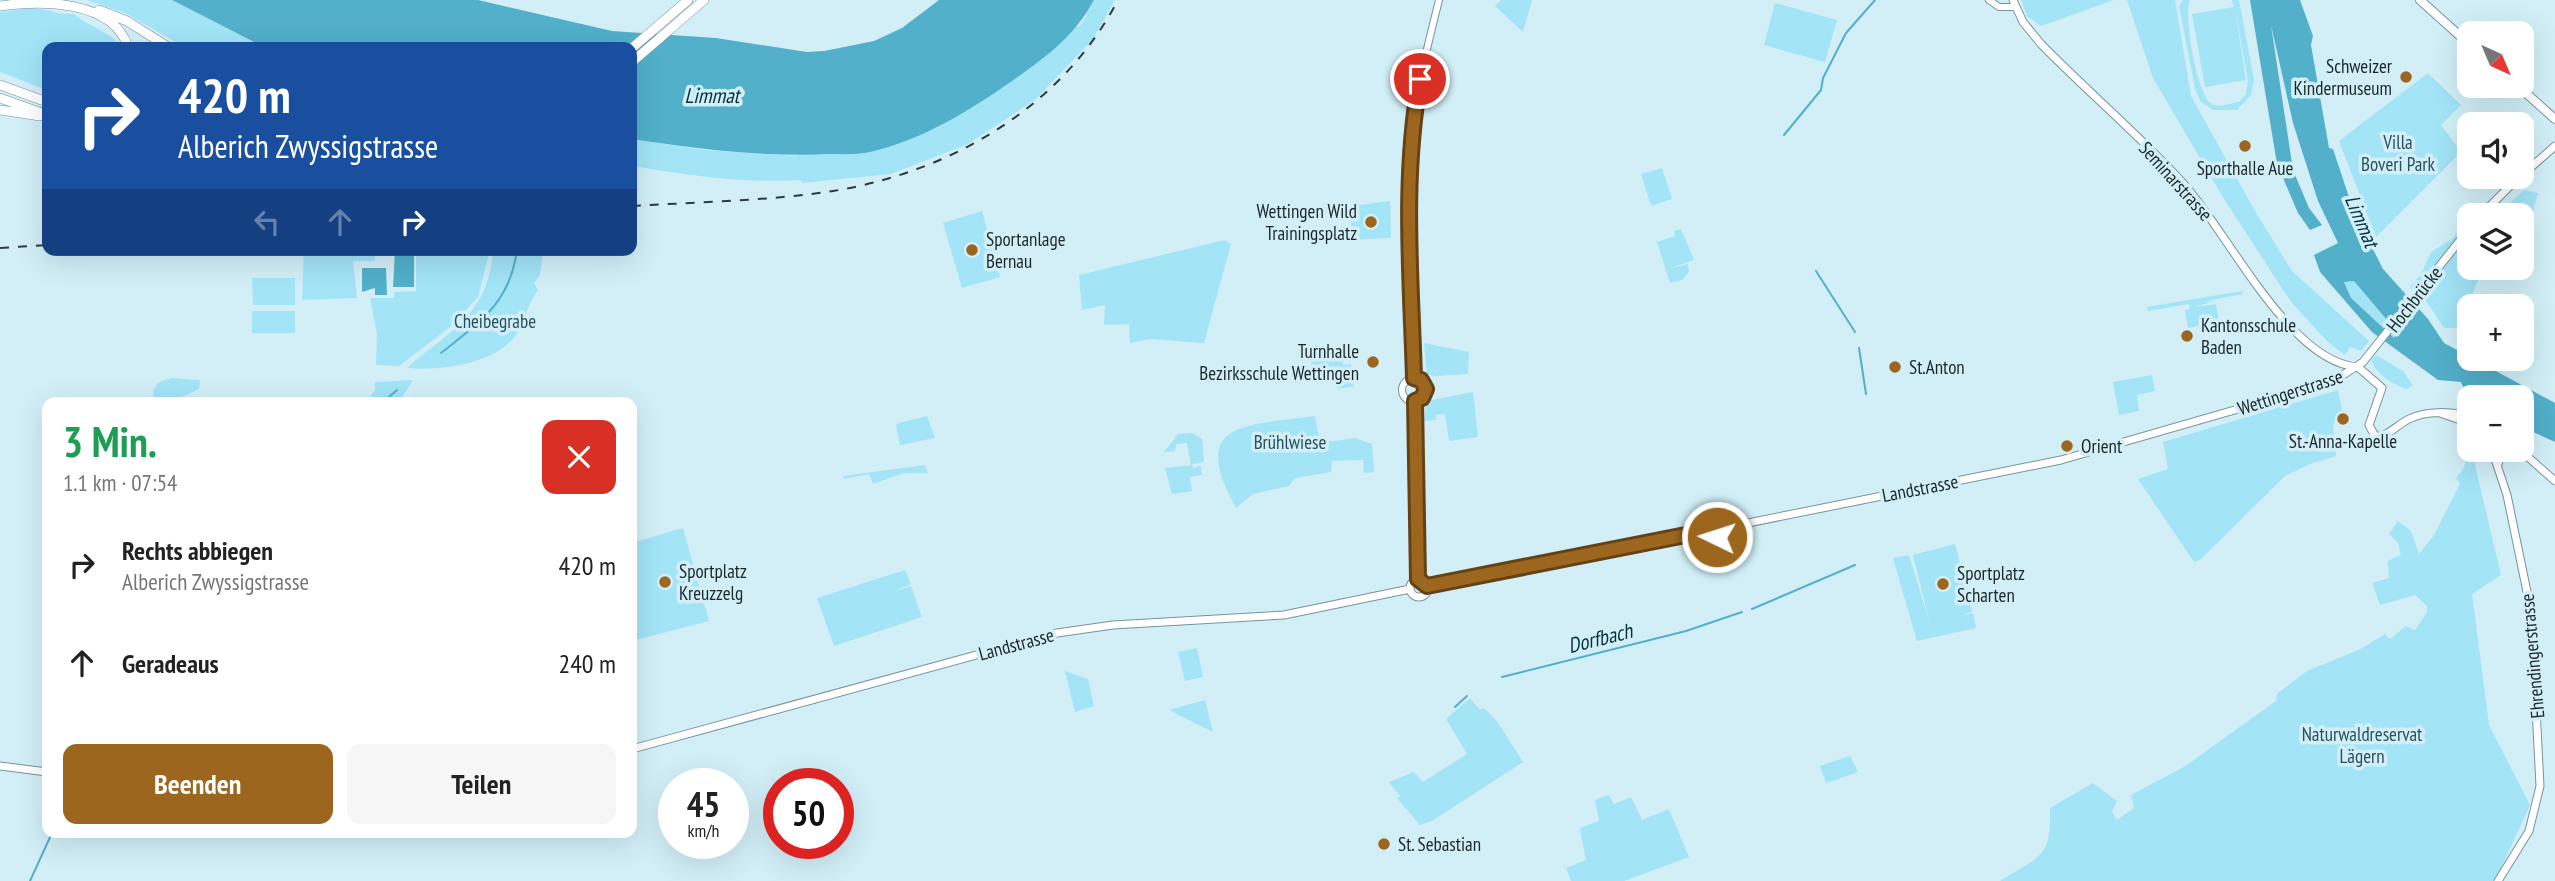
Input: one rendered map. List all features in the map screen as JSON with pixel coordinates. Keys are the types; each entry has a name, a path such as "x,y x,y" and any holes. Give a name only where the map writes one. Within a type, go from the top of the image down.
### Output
{"highway":[{"path":"0,4 24,0"},
{"path":"45,0 79,5 117,16 160,42"},
{"path":"637,44 688,0"},
{"path":"637,58 704,0"},
{"path":"0,4 43,3 90,11 114,25 125,42"},
{"path":"0,85 42,99"},
{"path":"0,98 42,113"},
{"path":"0,110 42,114"}],"main road":[{"path":"2420,0 2457,33"},
{"name":"Seminarstrasse","path":"2014,4 2041,44 2183,183 2242,265 2298,335 2327,359 2339,365 2360,365"},
{"path":"2531,98 2555,119"},
{"path":"2534,165 2555,146"},
{"path":"2493,203 2508,189"},
{"name":"Hochbrücke","path":"2360,365 2457,244"},
{"name":"Wettingerstrasse","path":"2111,447 2329,383 2360,365 2382,388 2369,425 2375,436 2382,436 2412,417 2440,413"},
{"path":"2440,413 2457,415"},
{"path":"2440,413 2457,419"},
{"name":"Landstrasse","path":"1427,586 1712,530 1714,535 1722,537 1728,527 2042,465 2111,447"},
{"name":"Ehrendingerstrasse","path":"2497,462 2532,619 2540,786 2529,831 2498,881"},
{"path":"2534,462 2555,481"},
{"path":"1418,579 1427,586 1421,596 1414,595 1410,589 1412,583 1418,579"},
{"name":"Landstrasse","path":"637,748 1057,633 1113,625 1284,615 1410,589"},
{"path":"0,766 42,771"}],"street":[{"path":"1414,378 1408,191 1410,146 1420,79 1439,0"},
{"name":"Seminarstrasse","path":"1989,0 1999,7 2014,4"},
{"path":"1414,378 1421,380 1426,389 1422,398 1415,401 1405,397 1402,390 1407,380 1414,378"},
{"path":"1415,401 1418,579"}],"green space":[{"path":"87,0 172,0 254,42 175,42 125,13"},
{"path":"1094,0 1115,0 1093,39 1036,99 968,144 891,174 802,183 801,180 717,178 637,167 637,140 705,150 796,156 1081,25"},
{"path":"1501,0 1532,0 1523,32 1495,6"},
{"path":"2021,0 2114,0 2041,26 2027,16"},
{"path":"2127,0 2175,0 2191,96 2292,271 2369,341 2361,351 2350,347 2345,355 2329,343 2291,302 2224,199 2153,78"},
{"path":"2183,0 2190,0 2190,37 2201,87 2206,98 2218,106 2239,102 2246,94 2248,80 2235,9 2246,80 2205,87 2192,14 2234,7 2232,0 2239,0 2254,80 2251,95 2237,110 2213,110 2200,101 2179,6"},
{"path":"1775,3 1837,20 1825,62 1764,45"},
{"path":"30,8 74,14 117,42 42,42 42,88 0,72 0,12"},
{"name":"Villa Boveri Park","path":"2428,73 2461,105 2441,125 2457,147 2457,156 2376,237 2339,141"},
{"path":"1662,168 1672,199 1651,206 1641,174"},
{"path":"2524,190 2538,193 2534,208 2534,203 2510,203"},
{"name":"Wettingen Wild Trainingsplatz","path":"1390,201 1391,238 1350,240 1352,206"},
{"name":"Sportanlage Bernau","path":"982,211 1000,277 962,288 943,223"},
{"path":"1681,229 1694,260 1670,268 1688,264 1689,272 1682,280 1670,283 1657,242 1675,236 1674,231"},
{"path":"2457,233 2457,280 2478,280 2472,294 2457,294 2457,328 2444,328 2426,301 2410,287 2421,274 2431,252 2452,239"},
{"path":"1225,240 1231,244 1204,343 1150,339 1130,343 1129,324 1104,325 1105,305 1082,310 1079,275"},
{"path":"304,256 375,256 375,261 353,261 357,298 302,300"},
{"path":"416,256 488,256 478,297 450,327 399,366 376,365 377,334 370,298 394,298 394,292 416,291"},
{"name":"Cheibegrabe","path":"492,256 542,256 540,275 534,283 538,290 513,339 503,348 479,360 450,367 407,368 465,319 484,290"},
{"path":"252,278 295,278 295,305 253,305"},
{"path":"2354,281 2397,333 2393,338 2351,298 2344,282"},
{"path":"2242,291 2243,294 2195,303 2216,300 2195,307 2216,304 2219,322 2188,328 2185,310 2190,309 2189,304 2148,311 2147,307"},
{"path":"252,311 295,311 295,333 252,333"},
{"path":"1424,343 1469,352 1468,374 1427,374"},
{"path":"1340,345 1343,365 1351,364 1354,386 1338,389 1334,368 1339,366 1313,370 1309,352"},
{"path":"2376,355 2403,371 2413,386 2406,389 2381,374 2371,360"},
{"path":"2152,375 2155,391 2137,395 2139,411 2119,415 2113,382"},
{"path":"171,378 200,380 199,389 182,397 154,397 153,390 158,383"},
{"path":"413,380 402,397 370,397 375,390 375,382"},
{"path":"2338,390 2343,415 2336,418 2333,425 2336,456 2285,476 2201,559 2194,562 2138,479 2168,469 2163,442"},
{"path":"1473,392 1478,437 1449,441 1445,414 1436,415 1436,420 1424,421 1427,401"},
{"path":"927,416 935,438 900,445 896,424"},
{"name":"Brühlwiese","path":"1315,416 1320,443 1355,438 1372,444 1374,472 1364,473 1363,460 1332,461 1331,472 1295,478 1289,486 1253,494 1236,508 1223,479 1218,458 1222,443 1232,433 1247,426"},
{"path":"1192,433 1202,439 1204,462 1192,464 1193,468 1201,466 1202,475 1190,477 1192,491 1172,494 1165,468 1191,465 1187,443 1176,444 1175,451 1164,452 1178,434"},
{"name":"Naturwaldreservat Lägern","path":"2465,462 2475,462 2501,575 2472,594 2489,725 2530,805 2495,881 2000,881 2034,860 2045,847 2050,825 2050,808 2093,783 2117,801 2112,811 2117,820 2134,808 2131,795 2184,767 2276,701 2277,694 2307,671 2361,649 2385,634 2390,639 2406,626 2415,630 2427,612 2427,606 2415,595 2380,605 2372,583 2389,578 2388,561 2401,555 2398,543 2389,534 2398,521 2411,531 2419,554 2434,535 2460,484 2456,478"},
{"path":"925,465 928,473 904,473 873,484 869,474 844,479 843,476"},
{"name":"Sportplatz Kreuzzelg","path":"683,528 709,621 637,640 637,542"},
{"path":"1955,544 1972,612 1960,616 1973,613 1976,628 1917,641 1893,558 1909,555 1930,624 1913,555"},
{"path":"905,570 911,584 892,592 911,586 922,617 834,646 817,598"},
{"path":"1197,648 1203,677 1185,681 1178,652"},
{"path":"1065,671 1088,679 1094,706 1075,712"},
{"name":"St. Sebastian","path":"1470,698 1480,710 1484,708 1497,721 1523,762 1432,821 1420,825 1397,798 1400,796 1389,782 1414,772 1423,782 1467,754 1446,719"},
{"path":"1205,700 1213,732 1169,710"},
{"path":"1850,756 1858,772 1826,783 1820,766"},
{"path":"1609,795 1614,804 1631,797 1642,820 1669,809 1689,857 1624,881 1571,881 1566,868 1586,860 1580,828 1599,821 1595,800"}],"water":[{"name":"Limmat","path":"172,0 478,0 612,31 716,38 807,52 874,41 902,28 939,0 1094,0 1078,25 1048,55 996,92 944,123 908,140 854,154 803,155 730,151 637,140 637,42 254,42"},
{"name":"Limmat","path":"2250,0 2300,0 2313,36 2311,45 2329,148 2333,149 2354,212 2383,269 2428,319 2444,343 2457,350 2457,371 2496,371 2522,385 2462,385 2461,382 2438,380 2372,332 2320,272 2314,255 2338,243 2318,201 2293,123 2271,25 2293,170 2309,208 2322,225 2310,230 2298,213 2277,164","holes":["2354,281 2397,332 2394,338 2351,298 2344,282"]},
{"path":"395,256 414,256 414,287 393,287"},
{"path":"362,268 386,268 387,295 375,295 375,288 362,292"},
{"name":"Limmat","path":"2534,392 2555,403 2555,442 2534,432"}],"waterway":[{"path":"1784,135 1821,90 1823,78 1846,33 1875,0"},
{"path":"441,353 491,310 508,284 516,256"},
{"path":"1816,271 1855,332"},
{"path":"1859,348 1866,394"},
{"path":"389,397 397,390"},
{"name":"Dorfbach","path":"1752,609 1855,565"},
{"name":"Dorfbach","path":"1502,677 1686,631 1742,612"},
{"name":"Dorfbach","path":"1455,707 1467,696"},
{"path":"30,881 50,838"}],"railway":[{"path":"637,206 758,199 833,191 877,182 919,168 960,150 999,128 1034,102 1066,72 1095,38 1118,0"},
{"path":"0,248 42,245"}],"place":[{"name":"Schweizer Kindermuseum","path":"2406,77"},
{"name":"Sporthalle Aue","path":"2245,146"},
{"name":"Wettingen Wild Trainingsplatz","path":"1371,222"},
{"name":"Sportanlage Bernau","path":"972,250"},
{"name":"Kantonsschule Baden","path":"2187,336"},
{"name":"Turnhalle Bezirksschule Wettingen","path":"1373,362"},
{"name":"St.Anton","path":"1895,367"},
{"name":"St.-Anna-Kapelle","path":"2343,419"},
{"name":"Orient","path":"2067,446"},
{"name":"Sportplatz Kreuzzelg","path":"665,582"},
{"name":"Sportplatz Scharten","path":"1943,584"},
{"name":"St. Sebastian","path":"1384,844"}],"route":[{"path":"1420,79 1408,172 1414,378 1421,380 1426,389 1422,398 1415,401 1418,579 1425,581 1427,586 1598,550 1706,531 1712,530 1717,537"}]}
